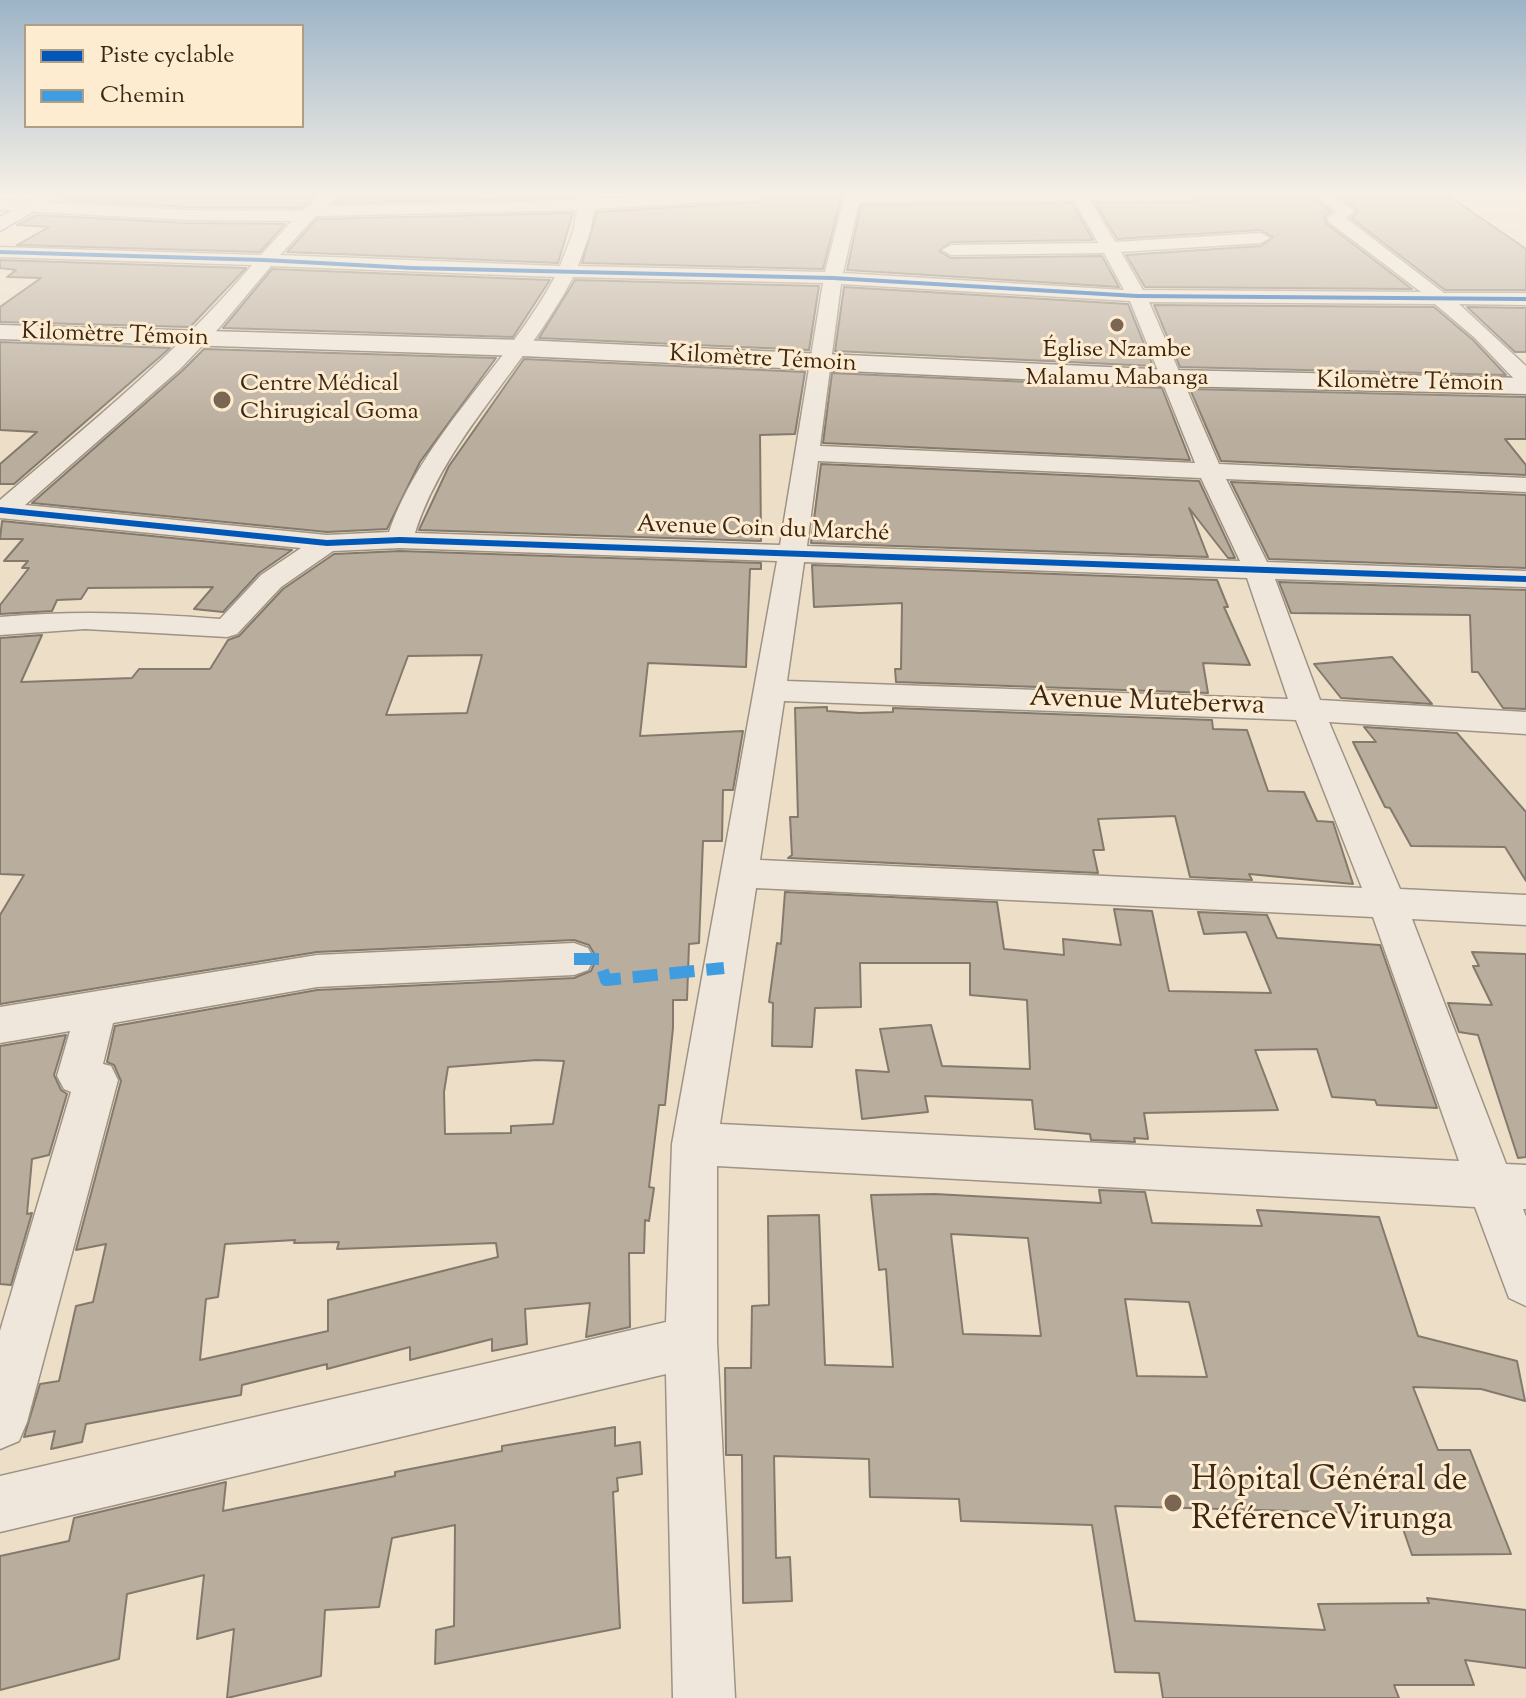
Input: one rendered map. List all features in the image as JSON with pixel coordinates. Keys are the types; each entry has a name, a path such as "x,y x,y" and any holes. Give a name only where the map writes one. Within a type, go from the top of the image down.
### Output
{"main road":[{"name":"Kilomètre Témoin","path":"0,332 522,348 1173,378 1526,386"}],"street":[{"path":"1,510 92,433 126,409 198,340 253,273"},
{"path":"400,540 412,501 430,468 522,348 566,273"},
{"path":"675,273 833,278 1137,296 1526,299"},
{"path":"697,1697 691,1342 695,1144 792,554 834,273"},
{"path":"1124,273 1137,296 1211,473 1258,571 1308,710 1508,1186 1526,1281"},
{"path":"1409,273 1501,350 1526,378"},
{"path":"806,453 1526,485"},
{"name":"Avenue Coin du Marché","path":"1,510 327,543 400,540 1526,579"},
{"path":"0,626 70,620 137,621 227,628 271,581 327,543"},
{"name":"Avenue Muteberwa","path":"768,690 1308,710 1526,723"},
{"path":"739,873 1526,910"},
{"path":"0,1025 317,971 574,959"},
{"path":"0,1422 96,1080 79,1076 96,1009"},
{"path":"695,1144 1508,1186"},
{"path":"0,1504 691,1342"}],"building":[{"path":"12,273 241,273 190,327 0,322 0,307 41,278 7,277"},
{"path":"268,273 379,273 550,280 513,337 223,328"},
{"path":"899,273 1111,273 1119,287"},
{"path":"1137,273 1391,273 1412,289 1145,287"},
{"path":"1423,273 1526,273 1526,290 1445,290"},
{"path":"575,280 819,286 809,350 539,338"},
{"path":"844,287 1128,304 1153,366 835,351"},
{"path":"1154,305 1434,307 1473,340 1506,375 1180,367"},
{"path":"1467,307 1526,308 1526,352 1515,352"},
{"path":"0,342 170,348 14,484 0,484 0,464 37,432 0,430"},
{"path":"204,349 496,358 420,462 387,529 327,532 32,503"},
{"path":"524,359 805,372 795,434 760,435 761,541 419,530 449,466"},
{"path":"832,373 1162,388 1190,460 823,443"},
{"path":"1190,389 1526,397 1526,439 1505,439 1526,465 1526,475 1221,461"},
{"path":"821,464 1199,481 1235,558 1228,558 1189,508 1208,557 811,543"},
{"path":"1231,482 1526,495 1526,568 1269,559"},
{"path":"2,521 292,550 259,573 223,612 194,609 213,587 88,588 81,599 57,600 52,611 0,614 0,605 29,568 22,568 28,561 4,561 23,539 0,539"},
{"path":"400,551 761,563 761,569 750,569 746,667 648,663 640,736 743,731 733,790 723,790 722,841 703,841 699,943 689,944 687,1000 673,1000 665,1105 659,1105 649,1187 654,1188 649,1221 645,1220 644,1253 629,1253 630,1327 586,1337 590,1303 525,1309 527,1344 492,1351 492,1339 410,1360 410,1347 327,1369 327,1364 242,1385 241,1395 86,1424 82,1442 51,1449 55,1431 24,1437 40,1384 59,1381 76,1306 93,1302 106,1244 76,1250 121,1081 114,1065 107,1062 115,1026 317,990 574,978 591,971 597,958 589,945 574,940 317,952 0,1004 0,915 24,875 0,874 0,638 42,635 21,682 132,678 139,669 210,669 228,640 239,636 283,589 334,554","holes":["482,655 467,713 386,715 408,656","564,1061 553,1124 511,1126 511,1133 445,1134 444,1092 448,1067","295,1240 294,1243 339,1242 337,1249 496,1243 498,1257 328,1300 328,1331 200,1360 206,1299 218,1297 225,1244"]},
{"path":"812,565 1217,580 1228,607 1224,607 1250,665 1203,663 1208,693 896,682 895,669 901,669 902,603 814,607"},
{"path":"1279,582 1526,590 1526,709 1503,708 1478,672 1472,672 1470,615 1291,613"},
{"path":"1392,657 1432,704 1341,698 1314,664"},
{"path":"827,707 827,711 860,713 893,712 893,708 1212,720 1213,729 1247,730 1268,791 1304,792 1317,821 1333,822 1353,884 1249,874 1252,880 1190,877 1175,816 1098,819 1104,850 1093,850 1098,873 788,858 792,855 790,817 798,817 795,708"},
{"path":"1364,727 1457,733 1526,812 1526,881 1505,847 1411,846 1390,808 1385,807 1353,742 1376,742"},
{"path":"785,892 997,902 1004,949 1064,955 1063,939 1121,945 1114,909 1152,911 1169,991 1271,993 1246,932 1204,934 1198,912 1267,915 1277,938 1380,945 1437,1108 1377,1105 1375,1100 1332,1097 1317,1049 1255,1050 1278,1110 1144,1113 1148,1139 1134,1138 1135,1142 1091,1140 1090,1134 1035,1129 1032,1100 925,1096 928,1112 862,1119 856,1070 889,1072 880,1029 931,1025 942,1066 1030,1069 1027,1000 970,995 970,963 860,963 861,1007 815,1008 812,1047 772,1046 773,1003 769,1002 777,943 781,944"},
{"path":"1472,952 1526,954 1526,1157 1518,1158 1478,1035 1459,1032 1448,1003 1492,1005 1473,966 1479,966"},
{"path":"66,1035 54,1075 61,1090 67,1094 49,1155 32,1159 27,1214 32,1213 11,1285 0,1284 0,1046"},
{"path":"1099,1190 1145,1192 1152,1223 1262,1226 1257,1210 1379,1217 1418,1336 1517,1361 1525,1401 1481,1389 1413,1387 1438,1450 1470,1450 1511,1554 1412,1555 1398,1514 1115,1506 1135,1621 1325,1630 1318,1604 1429,1603 1427,1598 1526,1610 1526,1668 1465,1660 1474,1685 1394,1685 1399,1698 1163,1698 1159,1673 1115,1672 1092,1525 961,1521 959,1499 870,1497 869,1459 774,1456 776,1558 790,1557 792,1601 743,1603 742,1455 726,1455 725,1368 751,1368 752,1306 769,1305 768,1216 819,1215 825,1365 893,1367 886,1269 879,1270 871,1195 935,1194 1101,1203","holes":["951,1234 1028,1238 1041,1336 963,1334","1125,1299 1189,1302 1207,1377 1137,1376"]},
{"path":"615,1427 615,1446 640,1442 642,1474 617,1478 618,1491 613,1492 620,1628 435,1664 436,1630 454,1626 455,1525 392,1538 379,1607 325,1610 321,1676 227,1698 234,1629 197,1639 204,1575 127,1594 119,1659 0,1690 0,1556 69,1541 74,1518 226,1482 223,1511 395,1476 395,1472 502,1451 502,1446"}],"marked path":[{"path":"574,959 599,959 606,980 724,968"}],"cycle path":[{"path":"633,273 833,278 1137,296 1526,299"},
{"path":"0,510 327,543 400,540 1526,579"}],"place":[{"name":"Église Nzambe Malamu Mabanga","path":"1117,325"},
{"name":"Centre Médical Chirugical Goma","path":"222,400"},
{"name":"Hôpital Général de RéférenceVirunga","path":"1173,1503"}]}
